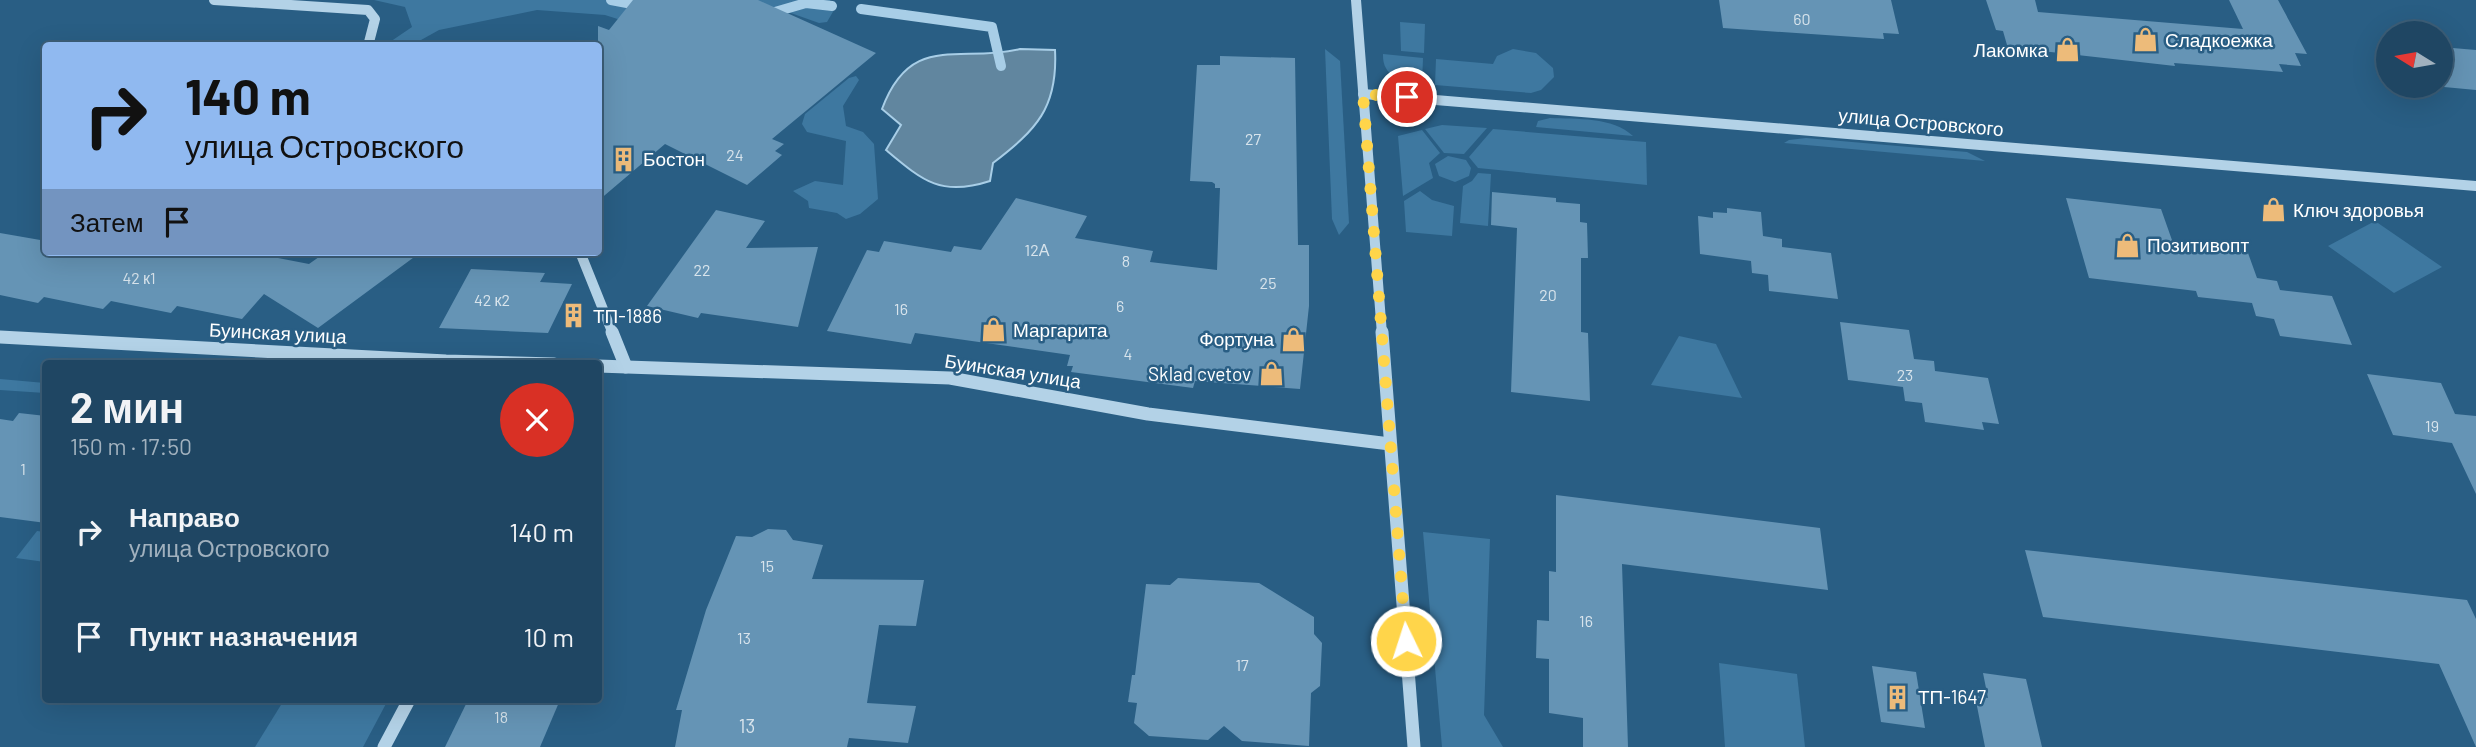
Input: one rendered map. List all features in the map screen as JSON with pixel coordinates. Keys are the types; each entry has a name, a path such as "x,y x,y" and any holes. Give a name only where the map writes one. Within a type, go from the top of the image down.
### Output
{"street":[{"path":"214,0 368,10 376,19 369,42"},
{"path":"1356,0 1414,747"},
{"name":"улица Островского","path":"1363,94 2476,186"},
{"path":"582,256 626,367"},
{"name":"Буинская улица","path":"0,337 410,360"},
{"name":"Буинская улица","path":"602,366 950,378 1147,414 1390,444"},
{"path":"384,747 406,703"}],"shaded area":[{"path":"374,0 830,0 834,10 827,22 819,23 788,12 724,53 605,15 537,10 439,30 417,42 390,42 412,27 405,7"},
{"path":"1400,22 1425,24 1424,53 1401,51"},
{"path":"1020,49 1055,50 1053,87 1048,103 1032,128 993,163 990,181 958,187 934,183 922,178 886,150 901,125 882,109 894,85 907,69 939,55 998,53"},
{"path":"1325,49 1340,61 1349,223 1339,235 1332,219"},
{"path":"1513,49 1536,53 1553,68 1554,77 1541,90 1531,93 1435,85 1436,59 1493,64 1497,56"},
{"path":"1383,54 1423,58 1422,84 1395,77 1386,68"},
{"path":"856,76 859,80 843,106 846,126 863,132 874,144 878,199 860,214 846,219 837,213 809,208 808,201 793,191 815,181 843,185 846,141 807,132 802,124 805,114 849,78"},
{"path":"1550,118 1605,122 1633,136 1536,127 1538,121"},
{"path":"1442,125 1487,128 1464,154 1444,153 1425,129"},
{"path":"1493,129 1646,142 1647,185 1478,168 1469,157"},
{"path":"1422,130 1440,153 1429,163 1433,178 1403,196 1398,136"},
{"path":"1806,138 1967,152 1985,161 1784,143"},
{"path":"1448,156 1466,160 1471,168 1469,176 1455,182 1439,176 1435,164"},
{"path":"1478,173 1491,174 1488,226 1460,223 1463,186 1472,181"},
{"path":"1420,191 1432,200 1454,206 1452,236 1406,232 1404,201"},
{"path":"2375,221 2442,267 2394,293 2328,246"},
{"path":"1679,336 1716,344 1742,398 1651,385"},
{"path":"0,379 42,383 42,393 0,390"},
{"path":"37,531 42,532 42,562 16,558"},
{"path":"1423,532 1490,539 1484,715 1503,747 1442,747"},
{"path":"1719,663 1797,674 1805,747 1725,747"},
{"path":"282,703 386,703 363,747 255,747"}],"building":[{"path":"633,0 758,0 876,53 772,139 784,144 775,151 782,155 747,185 665,144 602,198 602,42 598,42 598,26 609,30"},
{"path":"1719,0 1891,0 1899,34 1883,33 1884,39 1723,28"},
{"path":"1986,0 2035,0 2038,12 2243,29 2229,0 2278,0 2307,54 2295,53 2301,66 2279,64 2283,72 2174,63 2175,66 2033,50 2032,47 2007,45 2003,31 1996,30"},
{"path":"2454,48 2476,50 2476,90 2454,88"},
{"path":"1220,56 1295,58 1298,245 1309,245 1309,306 1300,389 1195,381 1193,388 1071,372 1073,366 1067,366 1070,355 915,333 911,344 827,331 867,250 879,252 884,241 951,252 954,246 981,250 1016,198 1087,216 1075,238 1153,251 1150,262 1217,270 1220,188 1215,188 1212,182 1190,181 1197,65 1220,65"},
{"path":"1492,192 1556,198 1556,202 1580,204 1580,222 1587,223 1588,258 1581,258 1581,332 1588,333 1590,401 1511,392 1517,228 1491,225"},
{"path":"2066,198 2161,209 2173,243 2248,253 2257,278 2277,281 2280,290 2332,296 2352,345 2280,336 2274,319 2256,316 2252,303 2198,297 2196,291 2089,278"},
{"path":"1727,208 1761,212 1763,236 1782,239 1782,247 1831,253 1838,299 1769,291 1768,275 1752,273 1751,261 1700,254 1698,216 1713,218 1713,212 1727,213"},
{"path":"716,210 765,221 746,248 818,247 798,327 701,313 698,318 647,306"},
{"path":"0,233 42,240 42,256 268,256 309,264 320,256 416,256 318,328 264,294 242,319 177,306 171,313 111,301 103,309 44,297 38,303 0,295"},
{"path":"471,269 545,273 540,282 572,284 548,333 439,328"},
{"path":"1840,322 1909,330 1914,359 1934,361 1935,371 1988,378 1999,424 1982,422 1984,430 1925,422 1922,403 1905,401 1903,387 1848,380"},
{"path":"2367,374 2441,383 2455,414 2476,416 2476,494 2452,443 2393,435"},
{"path":"19,413 42,416 42,522 0,517 0,419 13,421"},
{"path":"1556,495 1820,528 1828,590 1622,564 1628,747 1583,747 1583,718 1549,713 1549,659 1536,658 1537,620 1549,621 1549,571 1556,572"},
{"path":"768,529 786,530 793,540 823,545 812,579 924,580 916,626 879,625 867,703 916,706 908,743 849,738 847,747 675,747 682,710 676,710 706,610 736,536 752,537"},
{"path":"2025,550 2467,600 2476,619 2476,747 2439,664 2043,617"},
{"path":"1178,578 1259,583 1314,617 1314,634 1322,643 1320,686 1311,693 1309,746 1242,741 1224,726 1208,740 1149,736 1134,723 1137,703 1128,702 1132,675 1135,675 1146,584 1170,585"},
{"name":"ТП-1647","path":"1872,666 1916,672 1925,728 1881,722"},
{"path":"1983,673 2026,679 2042,747 1985,747 1975,696 1988,698"},
{"path":"467,703 559,703 540,747 445,747"}],"waterway":[{"path":"611,0 643,6"},
{"path":"768,14 806,3 832,6"},
{"path":"861,9 992,27 1001,66"}],"place":[{"name":"Сладкоежка","path":"2145,40"},
{"name":"Лакомка","path":"2068,50"},
{"name":"Бостон","path":"623,159"},
{"name":"Ключ здоровья","path":"2273,210"},
{"name":"Позитивопт","path":"2127,245"},
{"name":"ТП-1886","path":"573,316"},
{"name":"Маргарита","path":"993,330"},
{"name":"Фортуна","path":"1294,339"},
{"name":"Sklad cvetov","path":"1271,374"},
{"name":"ТП-1647","path":"1898,697"}],"route":[{"path":"1406,641 1363,94 1407,97"}]}
